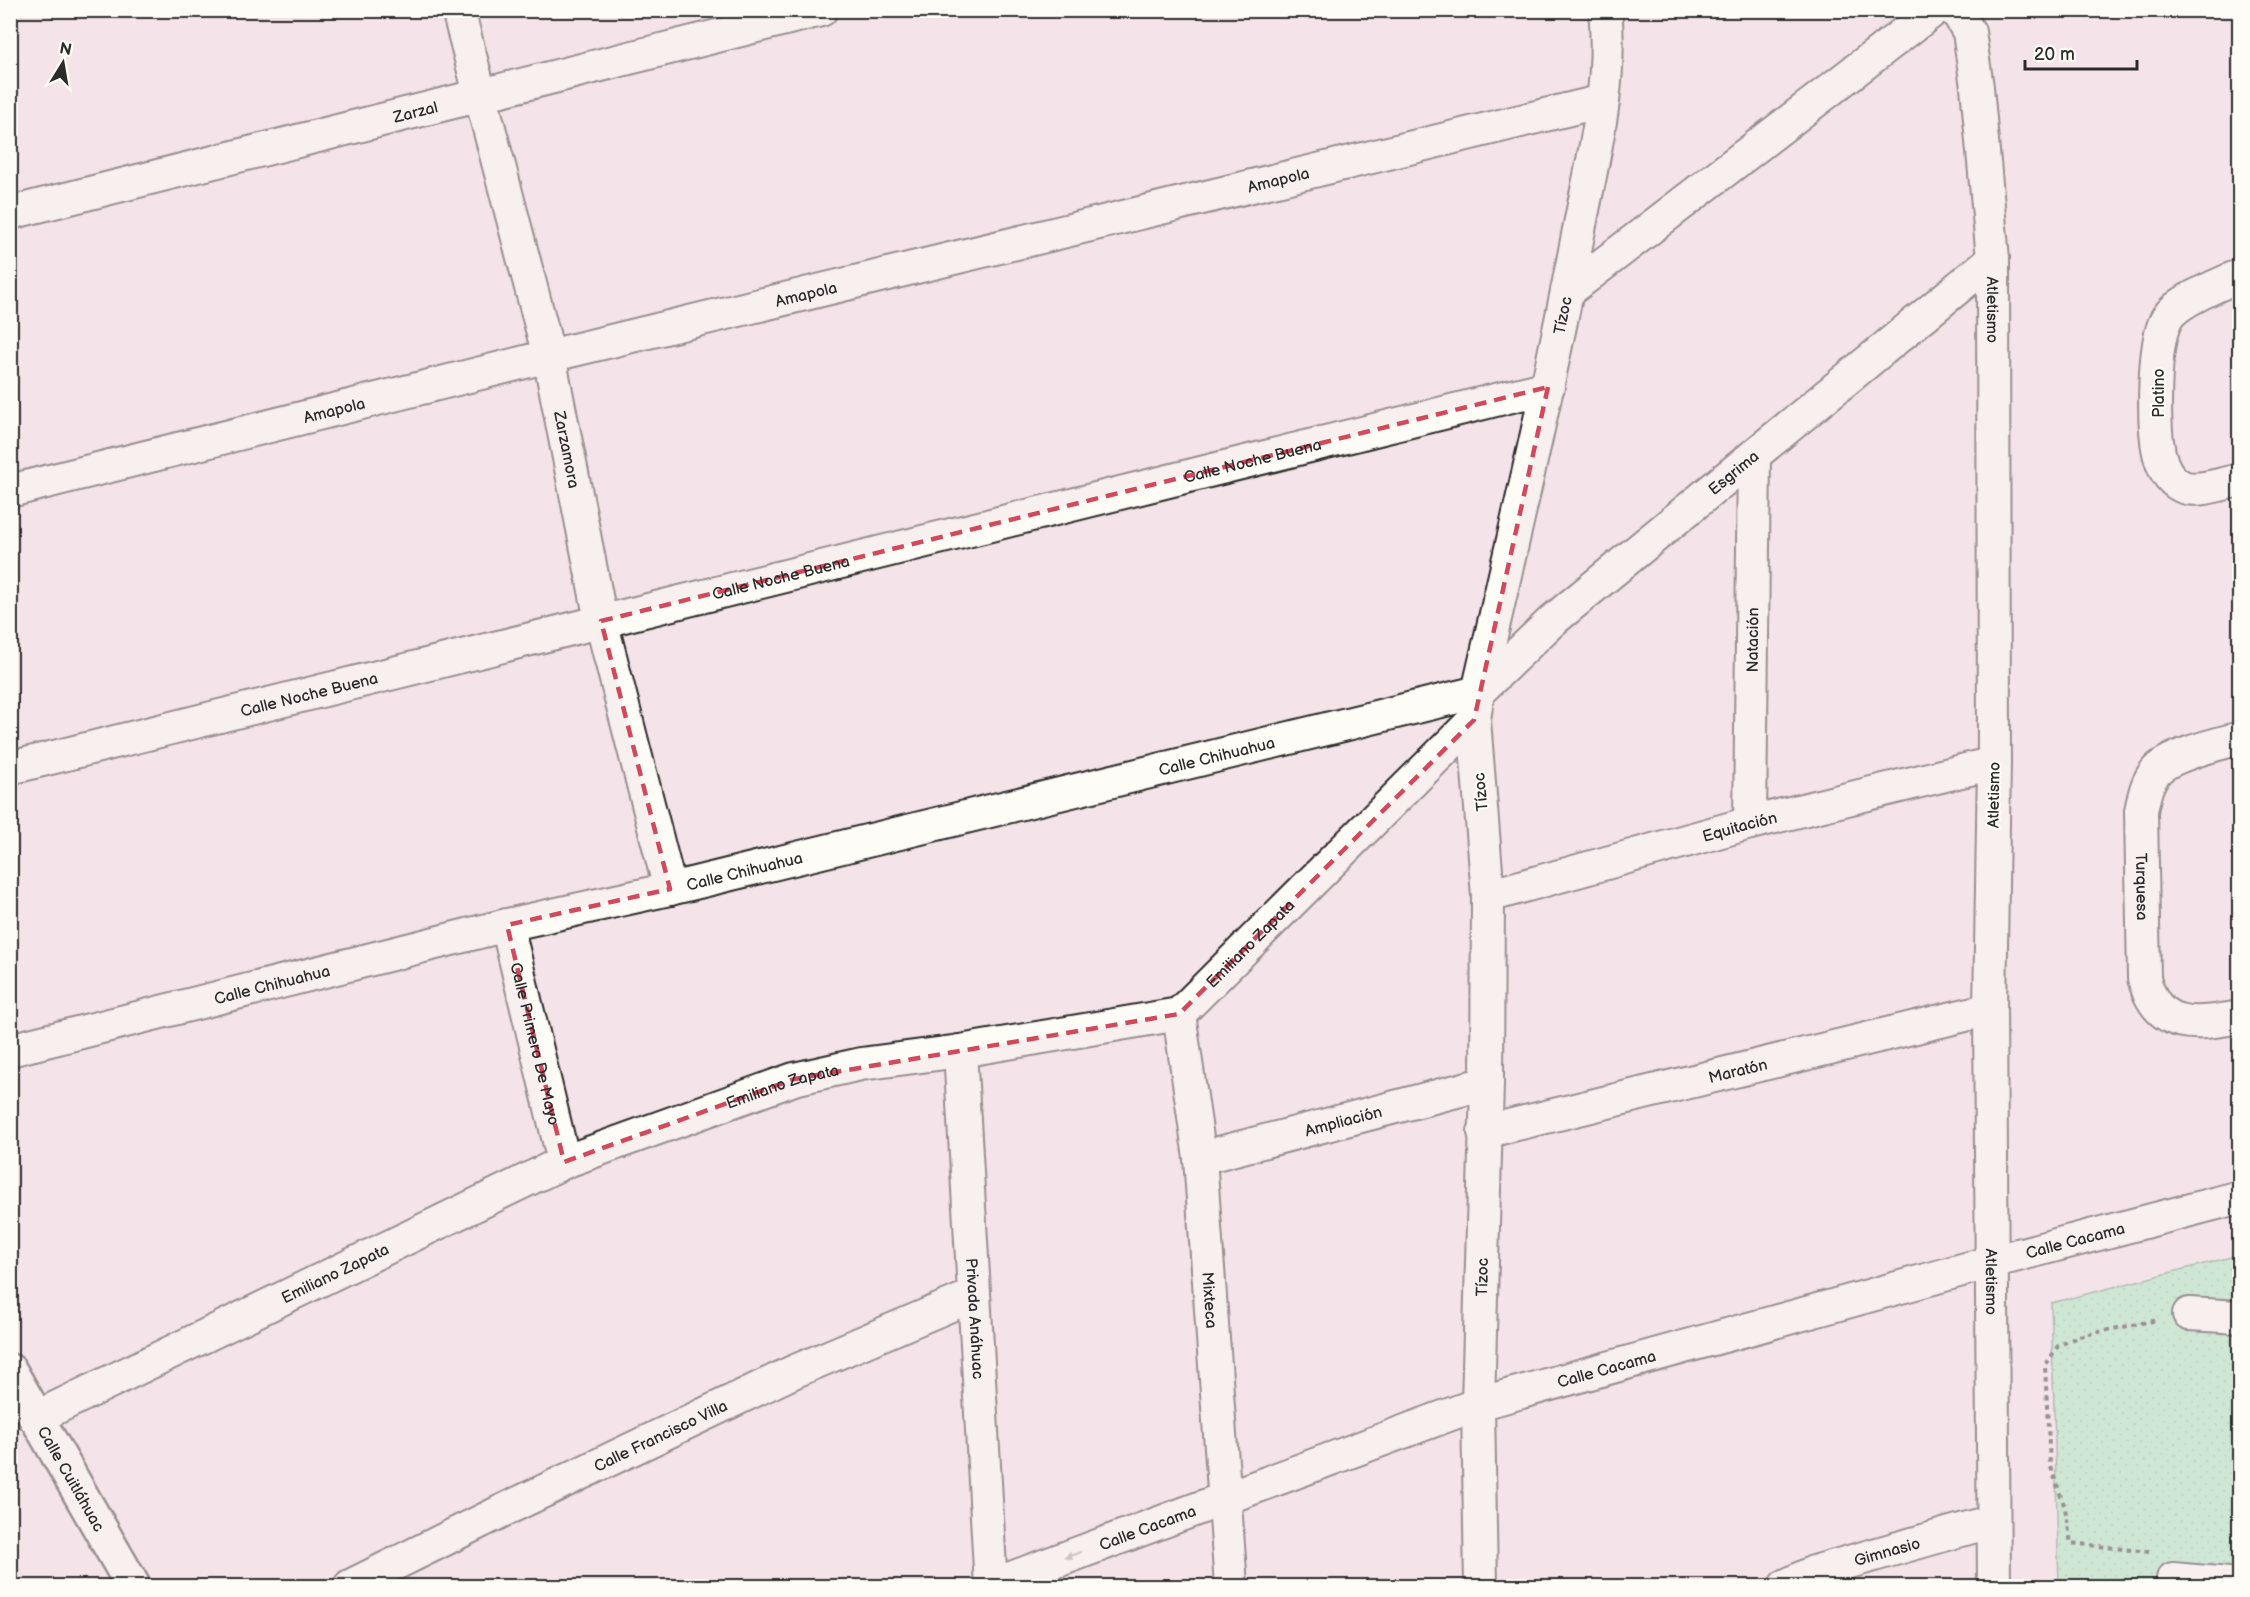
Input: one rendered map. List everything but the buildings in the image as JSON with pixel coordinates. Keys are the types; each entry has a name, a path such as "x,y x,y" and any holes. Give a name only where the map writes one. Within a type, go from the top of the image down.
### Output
{"street":[{"name":"Zarzamora","path":"458,10 478,96 549,356 602,621 670,889"},
{"name":"Zarzal","path":"10,213 821,10"},
{"name":"Tízoc","path":"1481,1587 1479,1404 1487,1083 1488,896 1476,706 1548,387 1603,101 1607,31 1605,10"},
{"path":"1567,292 1934,10"},
{"name":"Atletismo","path":"1954,10 1969,32 1977,87 1993,259 1994,763 1990,1009 1994,1587"},
{"name":"Amapola","path":"10,491 549,356 1603,101"},
{"name":"Esgrima","path":"1476,706 1552,621 1993,259"},
{"name":"Platino","path":"2240,275 2182,304 2166,320 2158,346 2156,405 2159,453 2173,481 2184,488 2197,489 2240,480"},
{"name":"Calle Noche Buena","path":"10,768 1548,387"},
{"name":"Natación","path":"1750,824 1754,456"},
{"name":"Calle Chihuahua","path":"10,1050 507,925 1476,706"},
{"name":"Emiliano Zapata","path":"35,1418 564,1162 794,1079 861,1065 960,1051 1179,1014 1476,706"},
{"name":"Turquesa","path":"2240,738 2169,761 2157,770 2146,786 2140,811 2144,978 2148,992 2168,1018 2184,1022 2240,1017"},
{"name":"Equitación","path":"1488,896 1750,824 1994,763"},
{"name":"Calle Primero De Mayo","path":"507,925 564,1162"},
{"name":"Maratón","path":"1484,1132 1990,1009"},
{"name":"Mixteca","path":"1179,1014 1200,1158 1231,1587"},
{"name":"Privada Anáhuac","path":"960,1051 990,1586"},
{"name":"Ampliación","path":"1200,1158 1487,1083"},
{"name":"Calle Cacama","path":"990,1586 1479,1404 1991,1262 2240,1197"},
{"name":"Calle Francisco Villa","path":"350,1587 502,1511 793,1372 974,1295"},
{"path":"2189,1314 2240,1317"},
{"name":"Calle Cuitláhuac","path":"10,1371 133,1587"},
{"name":"Gimnasio","path":"1785,1587 1814,1572 1993,1521"},
{"path":"2173,1579 2240,1585"}],"path":[{"path":"2154,1552 2071,1543 2065,1508 2050,1465 2045,1366 2058,1346 2079,1336 2189,1314"}],"highlighted area":[{"path":"1548,387 1474,720 1179,1014 794,1079 564,1162 507,925 670,889 601,621"}],"green space":[{"path":"2239,1255 2239,1586 2059,1586 2051,1303"}]}
